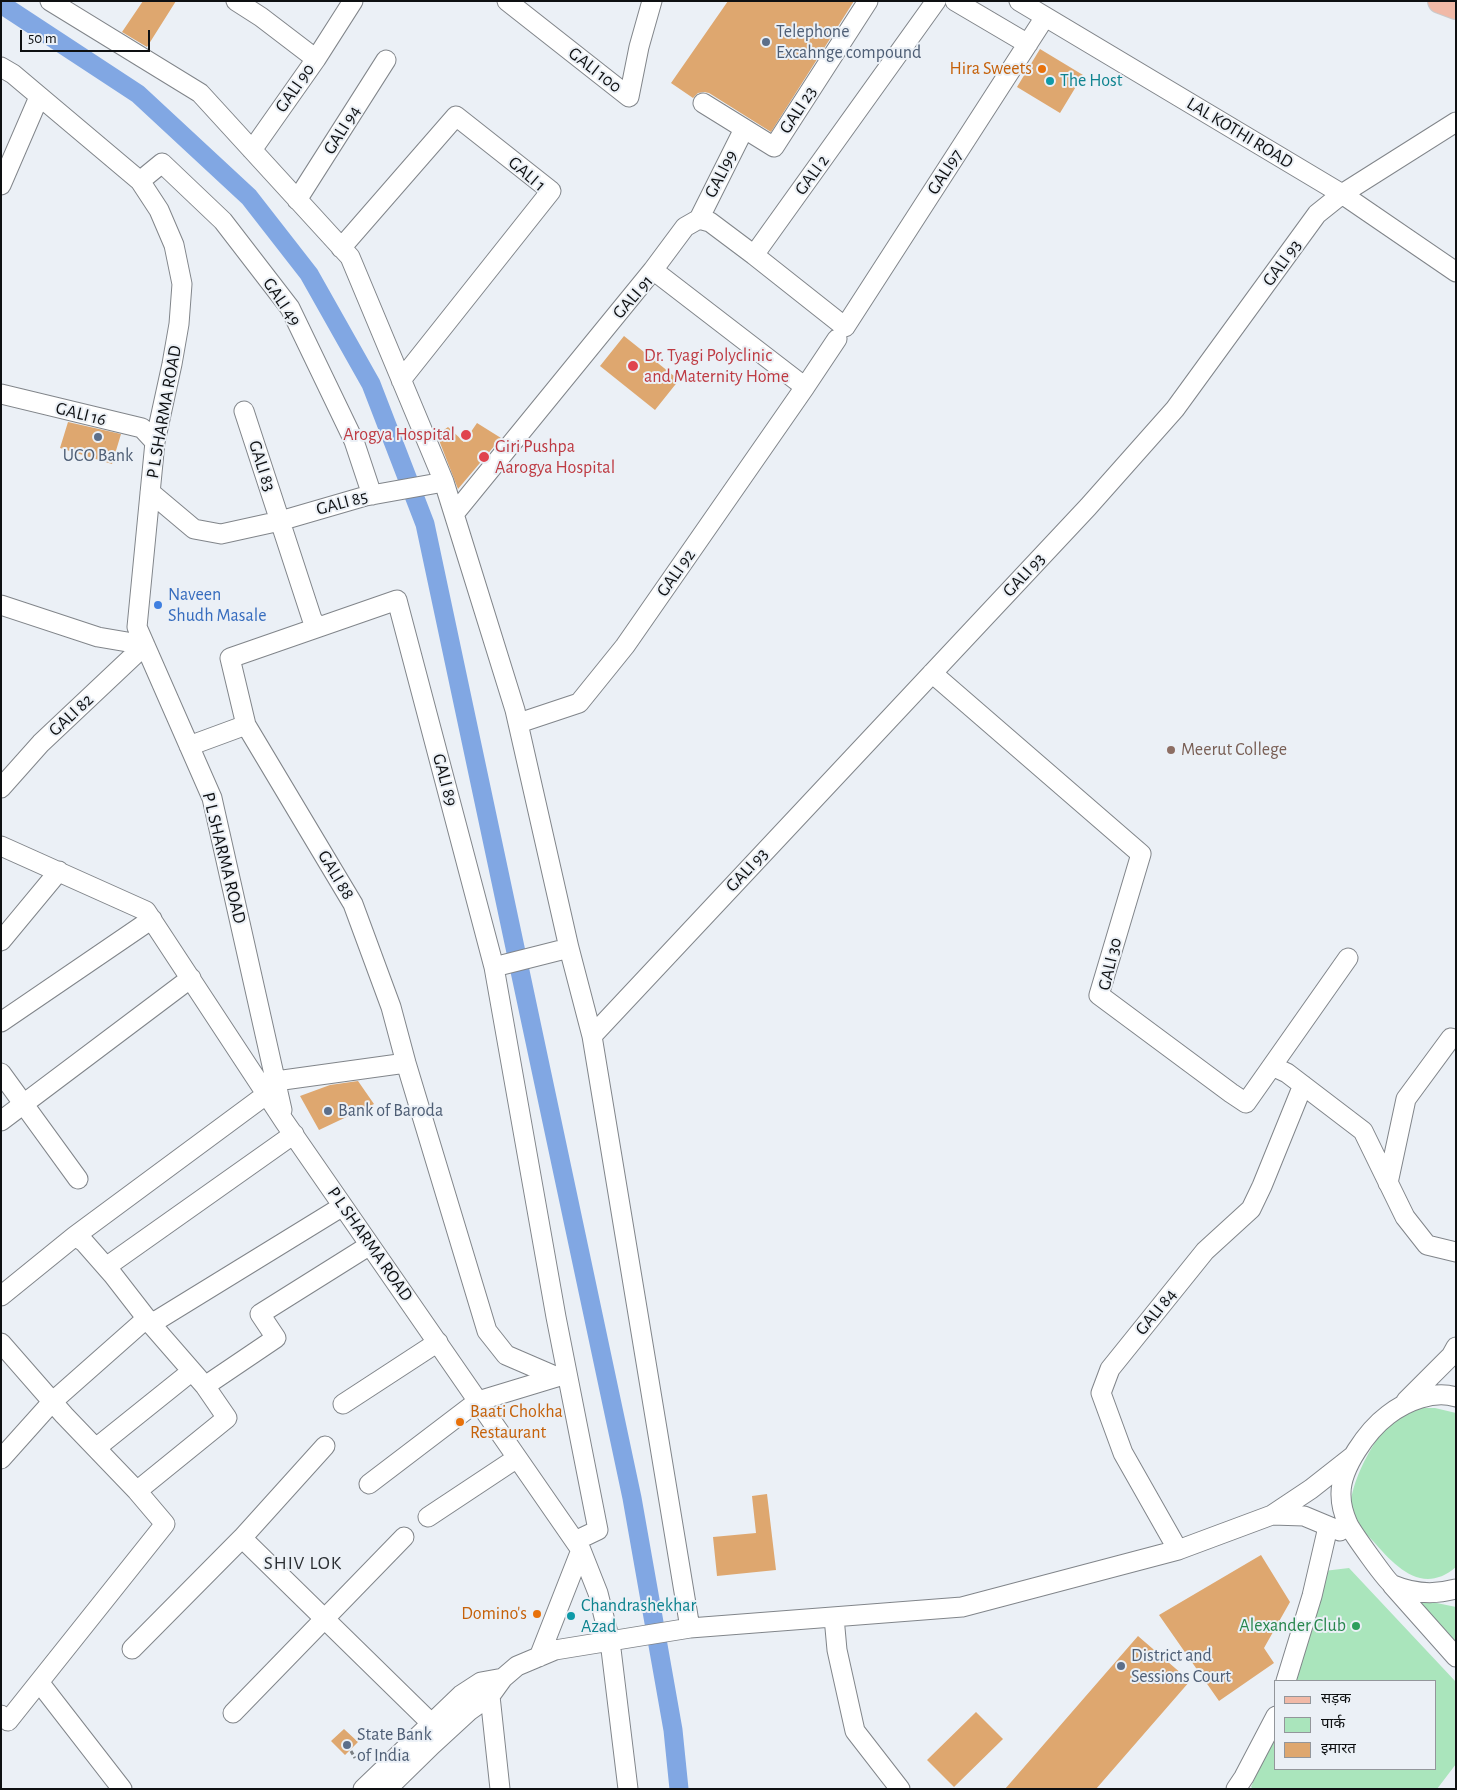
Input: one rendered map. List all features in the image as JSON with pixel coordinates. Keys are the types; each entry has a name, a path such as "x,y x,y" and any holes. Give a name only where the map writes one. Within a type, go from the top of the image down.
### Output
{"main road":[{"path":"1440,1 1456,7"}],"street":[{"path":"50,1 200,93 350,257 442,483 454,514 519,723 569,948 592,1036 690,1628"},
{"name":"GALI 90","path":"236,1 261,17 316,59 252,150"},
{"path":"316,59 353,1"},
{"name":"GALI 100","path":"507,1 629,97 639,47 652,1"},
{"name":"GALI 23","path":"703,103 774,148 868,1"},
{"name":"GALI 2","path":"754,255 936,1"},
{"path":"955,1 1028,44"},
{"name":"LAL KOTHI ROAD","path":"1019,1 1342,194 1456,272"},
{"name":"GALI97","path":"841,333 1045,17"},
{"name":"GALI 94","path":"297,200 386,60"},
{"name":"P L SHARMA ROAD","path":"1,67 13,74 140,182 159,210 174,245 182,284 179,324 155,442 137,627 212,798 271,1087 289,1128 578,1546 598,1593 610,1641 628,1789"},
{"path":"1,185 39,97"},
{"name":"GALI 1","path":"341,248 456,116 551,190 401,380"},
{"name":"GALI 93","path":"592,1036 1088,507 1175,409 1317,214 1342,194 1456,122"},
{"name":"GALI99","path":"653,270 692,223 744,129"},
{"name":"GALI 49","path":"140,182 162,163 222,221 290,308 354,441 372,494"},
{"path":"692,223 710,222 754,255 841,333 806,387"},
{"name":"GALI 91","path":"454,514 653,270 806,387"},
{"name":"GALI 92","path":"519,723 579,703 624,646 806,387"},
{"name":"GALI 16","path":"1,394 142,428 155,442"},
{"name":"GALI 83","path":"244,411 312,619 318,627"},
{"name":"GALI 85","path":"150,492 194,529 221,534 280,521 372,494 442,483"},
{"name":"GALI 89","path":"318,627 398,600 494,967"},
{"path":"1,605 98,638 145,645"},
{"name":"GALI 88","path":"318,627 230,658 246,725 353,904 391,1007 406,1063 487,1331 506,1355 557,1377 478,1401"},
{"name":"GALI 82","path":"1,788 41,743 145,645"},
{"name":"GALI 30","path":"932,673 1140,854 1100,995 1246,1103 1348,958"},
{"path":"189,746 246,725"},
{"path":"1,846 146,911 152,919 1,1022"},
{"path":"1,941 59,871"},
{"name":"P L SHARMA ROAD","path":"152,919 191,978 271,1087"},
{"path":"539,1657 578,1546 598,1530 556,1317 494,967 569,948"},
{"path":"1,1121 191,978"},
{"path":"1388,1183 1406,1099 1451,1038"},
{"path":"1,1296 75,1236 271,1087 406,1063"},
{"path":"1272,1066 1287,1073 1363,1131 1405,1217 1427,1245 1456,1252"},
{"path":"1,1072 78,1179"},
{"name":"GALI 84","path":"1178,1550 1123,1453 1101,1393 1110,1369 1205,1252 1251,1209 1303,1085"},
{"path":"106,1267 289,1128"},
{"path":"1,1460 52,1402 149,1321 343,1206"},
{"path":"75,1236 84,1242 106,1267 149,1321 192,1370 226,1418 137,1491"},
{"path":"205,1386 276,1338 260,1314 370,1245"},
{"path":"343,1404 438,1342"},
{"path":"1,1344 52,1402 137,1491 165,1524 8,1721 1,1714"},
{"path":"389,1788 432,1744 469,1711 490,1696 503,1678 517,1666 554,1650 690,1628 962,1607 1178,1550 1272,1515 1311,1489 1353,1456 1380,1423 1398,1409 1451,1356 1456,1347"},
{"path":"96,1448 192,1370"},
{"path":"1398,1409 1429,1396 1441,1394 1456,1397"},
{"path":"370,1484 478,1401"},
{"path":"132,1649 242,1538 325,1446"},
{"path":"1353,1456 1344,1478 1341,1493 1348,1525 1391,1584 1456,1657"},
{"path":"428,1517 517,1458"},
{"path":"1272,1515 1304,1516 1361,1542"},
{"path":"1286,1680 1312,1596 1328,1526"},
{"path":"233,1713 404,1537"},
{"path":"242,1538 431,1723"},
{"path":"1391,1584 1432,1594 1456,1589"},
{"path":"834,1617 837,1650 854,1731 900,1789"},
{"path":"363,1789 460,1695 481,1682 503,1678"},
{"path":"39,1682 122,1789"},
{"path":"490,1696 500,1789"},
{"path":"1236,1789 1244,1778 1274,1720"}],"path":[{"path":"351,1751 355,1758"}],"green space":[{"path":"1421,1408 1435,1408 1456,1413 1456,1567 1444,1575 1432,1579 1410,1574 1390,1560 1353,1517 1351,1503 1357,1478 1370,1450 1378,1438 1393,1421 1406,1413"},
{"name":"Alexander Club","path":"1349,1568 1456,1682 1456,1764 1437,1789 1253,1789 1251,1787 1274,1732 1274,1770 1437,1770 1437,1680 1294,1680 1324,1571"},
{"path":"1408,1597 1456,1607 1456,1648"}],"building":[{"path":"143,1 176,1 147,47 122,32"},
{"name":"Telephone Excahnge compound","path":"728,1 854,1 771,132 709,93 698,93 693,98 671,83"},
{"name":"The Host","path":"1040,49 1083,75 1060,113 1017,87"},
{"path":"624,336 679,380 655,410 600,366"},
{"path":"68,422 121,434 112,464 60,448"},
{"path":"477,423 501,438 458,489 437,435 448,427 464,442"},
{"path":"358,1081 374,1104 319,1130 300,1096 330,1085"},
{"path":"767,1494 776,1570 717,1576 713,1537 756,1533 752,1496"},
{"path":"1261,1555 1290,1602 1264,1648 1274,1663 1219,1701 1159,1615"},
{"path":"1138,1636 1190,1681 1096,1789 1005,1789"},
{"path":"976,1712 1003,1739 954,1787 927,1760"},
{"path":"344,1729 358,1742 345,1755 331,1741"}],"waterway":[{"path":"1,4 138,94 249,197 309,274 371,384 425,524 632,1498 673,1730 679,1789"}],"place":[{"name":"Telephone Excahnge compound","path":"766,42"},
{"name":"Hira Sweets","path":"1042,69"},
{"name":"The Host","path":"1050,81"},
{"name":"Dr. Tyagi Polyclinic and Maternity Home","path":"633,366"},
{"name":"Arogya Hospital","path":"466,435"},
{"name":"UCO Bank","path":"98,437"},
{"name":"Giri Pushpa Aarogya Hospital","path":"484,457"},
{"name":"Naveen Shudh Masale","path":"158,605"},
{"name":"Meerut College","path":"1171,750"},
{"name":"Bank of Baroda","path":"328,1111"},
{"name":"Baati Chokha Restaurant","path":"460,1422"},
{"name":"Domino's","path":"537,1614"},
{"name":"Chandrashekhar Azad","path":"571,1616"},
{"name":"Alexander Club","path":"1356,1626"},
{"name":"District and Sessions Court","path":"1121,1666"},
{"name":"State Bank of India","path":"347,1745"}],"district":[{"name":"SHIV LOK","path":"303,1563"}]}
